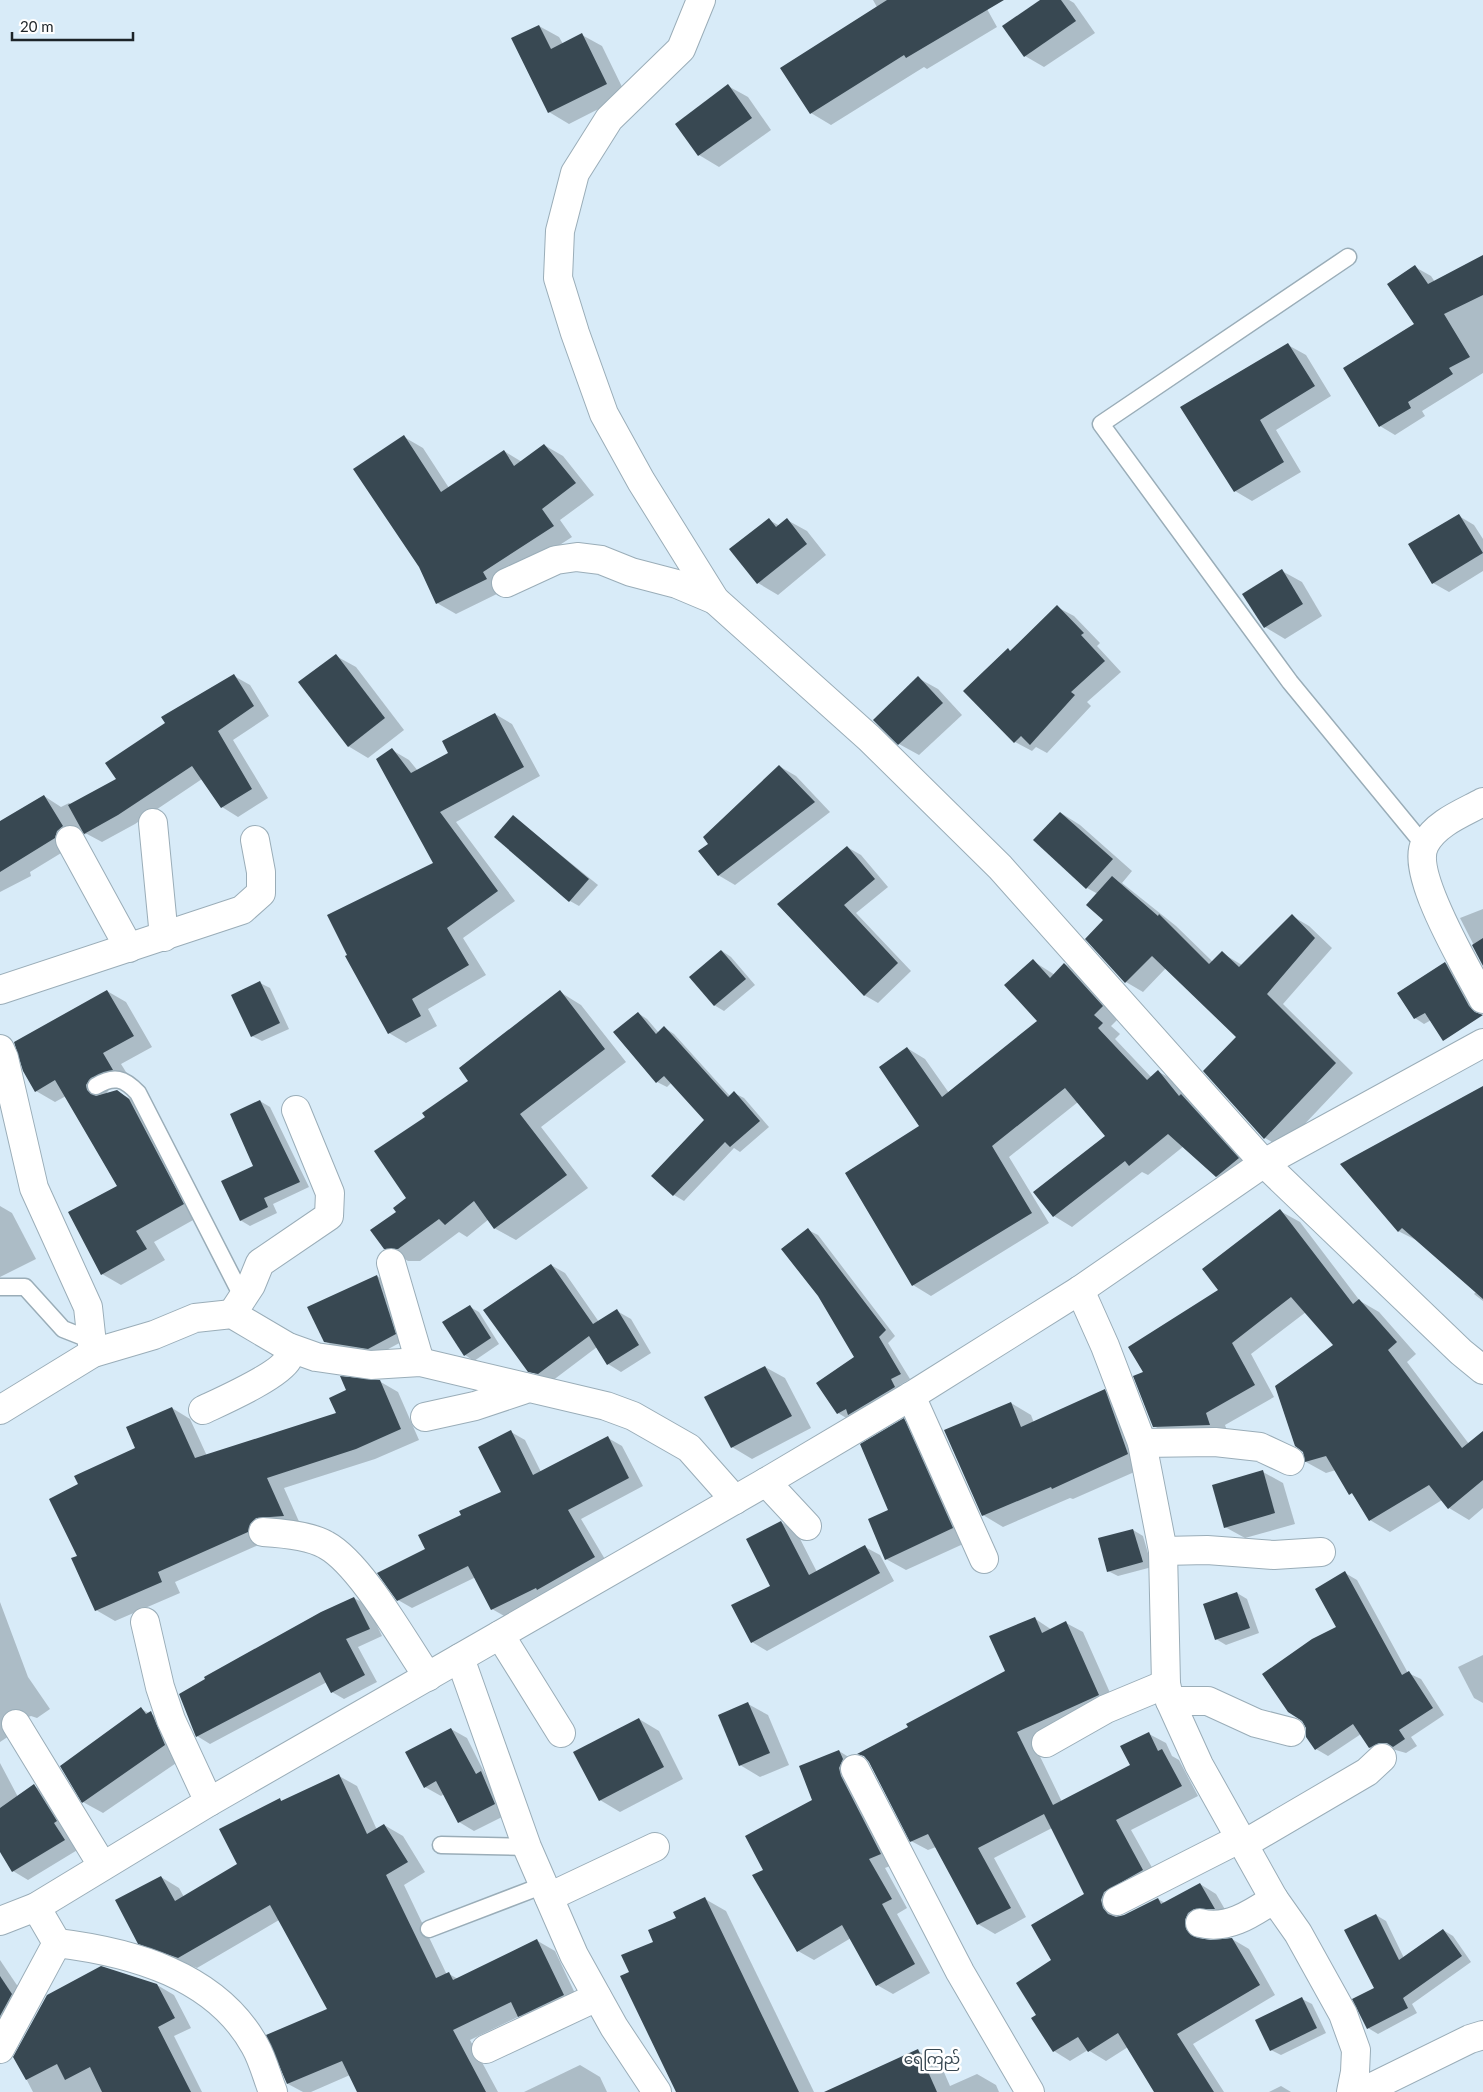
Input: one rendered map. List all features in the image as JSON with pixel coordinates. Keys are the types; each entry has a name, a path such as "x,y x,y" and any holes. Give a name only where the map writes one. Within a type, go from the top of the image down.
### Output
{"street":[{"path":"701,0 681,49 609,119 574,173 560,231 558,278 575,333 604,414 641,481 715,600 869,738 1000,867 1264,1163 1461,1352 1483,1370"},
{"path":"506,583 556,560 577,557 601,560 631,572 677,584 715,600"},
{"path":"1483,802 1438,827 1424,845 1421,862 1426,884 1446,928 1483,999"},
{"path":"152,823 164,937"},
{"path":"70,840 129,948"},
{"path":"0,990 242,910 261,893 261,872 255,840"},
{"path":"0,1921 36,1908 102,1865 209,1802 766,1482 911,1396 1080,1290 1264,1163 1483,1043"},
{"path":"0,1049 6,1067 34,1188 88,1307 92,1347"},
{"path":"0,1410 92,1347 154,1335 195,1318 237,1306 260,1263 329,1216 330,1193 296,1110"},
{"path":"0,1140 25,1150"},
{"path":"391,1263 420,1362"},
{"path":"1080,1290 1105,1346 1142,1443 1164,1551 1168,1692 1199,1765 1274,1899 1298,1933 1343,2014 1356,2050 1355,2072 1351,2092"},
{"path":"237,1306 288,1347 316,1357 371,1364 420,1362 606,1406 633,1416 689,1448 735,1500"},
{"path":"203,1410 246,1389 284,1364 289,1356 288,1347"},
{"path":"425,1417 500,1399 523,1390 524,1387"},
{"path":"911,1396 984,1559"},
{"path":"1142,1443 1215,1442 1260,1447 1290,1461"},
{"path":"766,1482 807,1526"},
{"path":"263,1532 285,1534 326,1544 357,1571 428,1677"},
{"path":"1164,1551 1207,1550 1274,1555 1321,1552"},
{"path":"145,1622 160,1687 171,1720 209,1802"},
{"path":"500,1635 561,1733"},
{"path":"460,1658 527,1847 574,1956 614,2027 657,2092"},
{"path":"1046,1743 1106,1709 1168,1692 1208,1701 1256,1724 1292,1732"},
{"path":"16,1724 102,1865"},
{"path":"1117,1901 1243,1841 1367,1772 1382,1758"},
{"path":"855,1769 960,1972 1030,2092"},
{"path":"547,1891 655,1847"},
{"path":"1200,1923 1213,1926 1241,1920 1274,1899"},
{"path":"36,1908 57,1943"},
{"path":"0,2049 57,1943"},
{"path":"57,1943 101,1948 163,1966 193,1984 230,2011 255,2046 273,2092"},
{"path":"486,2050 597,1997"},
{"path":"1362,2092 1470,2039 1483,2035"}],"lane":[{"path":"1348,257 1101,424 1290,682 1424,845"},
{"path":"96,1086 105,1081 120,1078 128,1082 138,1093 237,1306"},
{"path":"0,1287 25,1287 64,1329 92,1347"},
{"path":"441,1845 527,1847"},
{"path":"429,1929 547,1891"}],"building":[{"path":"887,0 1004,0 906,58 904,55 810,114 780,68"},
{"path":"1040,0 1061,0 1076,21 1024,57 1002,26"},
{"path":"539,25 551,49 582,33 607,84 548,113 511,38"},
{"path":"728,84 752,118 698,156 675,124"},
{"path":"1483,255 1483,295 1444,314 1470,357 1449,368 1453,374 1408,402 1411,408 1379,427 1343,368 1414,324 1387,284 1415,265 1428,284"},
{"path":"1288,343 1315,386 1260,420 1284,462 1234,492 1180,407"},
{"path":"404,435 441,492 504,450 514,466 544,444 576,483 542,509 554,526 483,572 487,579 436,604 419,567 353,469"},
{"path":"1459,514 1483,553 1432,584 1408,544"},
{"path":"769,518 776,527 787,518 807,544 757,584 729,549"},
{"path":"1282,569 1303,604 1264,628 1242,594"},
{"path":"1057,605 1084,633 1081,635 1105,661 1071,692 1075,695 1030,745 1021,736 1014,743 963,691 1008,648 1010,651"},
{"path":"336,654 385,718 348,747 298,682"},
{"path":"234,674 254,706 218,731 252,789 221,808 192,766 118,815 84,834 68,805 116,779 105,763 165,723 161,717"},
{"path":"918,676 943,703 898,745 873,720"},
{"path":"495,713 524,767 440,812 498,891 447,928 469,965 412,999 421,1016 388,1034 345,956 347,955 327,915 433,863 376,759 392,748 411,773 448,753 442,741"},
{"path":"779,765 815,802 718,876 698,851 708,844 703,837"},
{"path":"44,795 63,826 57,831 55,838 0,872 0,821"},
{"path":"1060,812 1113,859 1086,889 1033,840"},
{"path":"513,815 589,879 569,902 494,837"},
{"path":"847,846 875,879 844,905 898,963 864,996 777,904"},
{"path":"1112,876 1158,916 1159,914 1209,964 1222,951 1239,967 1292,914 1315,938 1267,994 1336,1063 1264,1139 1203,1071 1236,1037 1152,956 1125,983 1085,939 1103,920 1086,905"},
{"path":"1483,938 1483,966 1472,945"},
{"path":"721,950 746,979 714,1006 689,977"},
{"path":"1033,959 1050,978 1064,963 1103,1006 1094,1015 1103,1023 1098,1028 1147,1080 1158,1070 1179,1096 1181,1094 1239,1158 1216,1177 1168,1134 1129,1166 1125,1161 1053,1217 1033,1192 1105,1136 1065,1088 992,1146 1032,1213 912,1286 845,1173 919,1126 879,1067 907,1047 942,1097 1037,1021 1004,985"},
{"path":"1445,962 1469,1006 1475,1012 1483,1015 1443,1041 1425,1013 1414,1019 1397,993"},
{"path":"260,981 280,1023 251,1037 231,995"},
{"path":"107,990 134,1036 103,1053 113,1070 91,1078 86,1085 87,1090 96,1096 117,1090 129,1099 184,1204 136,1231 147,1249 101,1275 68,1212 117,1186 55,1080 35,1092 23,1071 14,1042"},
{"path":"560,990 605,1049 520,1114 567,1175 494,1229 474,1201 445,1225 439,1219 398,1249 384,1249 370,1230 396,1212 393,1208 406,1198 374,1151 425,1117 422,1113 468,1081 459,1068"},
{"path":"638,1012 656,1034 664,1026 728,1097 734,1091 760,1121 730,1147 725,1142 673,1196 651,1176 704,1120 664,1076 656,1083 613,1032"},
{"path":"1483,1086 1483,1299 1402,1228 1398,1232 1340,1164"},
{"path":"260,1100 300,1182 264,1198 268,1207 240,1221 221,1181 253,1166 230,1114"},
{"path":"1280,1209 1353,1304 1359,1299 1397,1342 1388,1350 1462,1448 1483,1431 1483,1480 1448,1509 1429,1485 1369,1521 1352,1493 1349,1495 1326,1456 1305,1462 1303,1452 1295,1446 1275,1386 1333,1345 1291,1297 1232,1343 1255,1385 1206,1413 1210,1425 1153,1427 1133,1376 1143,1372 1128,1347 1218,1290 1202,1269"},
{"path":"808,1228 886,1330 879,1337 901,1374 891,1379 895,1387 848,1415 846,1409 837,1414 816,1383 854,1357 818,1296 781,1249"},
{"path":"551,1264 593,1324 617,1309 639,1345 607,1365 589,1336 538,1374 528,1372 483,1310"},
{"path":"377,1275 396,1334 368,1349 324,1342 307,1307"},
{"path":"470,1305 491,1338 464,1356 442,1322"},
{"path":"765,1366 792,1416 731,1448 704,1397"},
{"path":"340,1376 380,1380 401,1429 356,1449 267,1478 284,1516 256,1518 250,1524 248,1532 158,1572 162,1582 95,1611 71,1558 77,1556 49,1499 78,1484 74,1476 135,1448 126,1427 172,1407 195,1458 336,1413 329,1398 346,1390"},
{"path":"1105,1389 1128,1454 1052,1489 1051,1487 982,1516 944,1430 1011,1402 1021,1427"},
{"path":"904,1418 953,1528 885,1560 868,1519 888,1510 860,1444"},
{"path":"511,1430 533,1475 608,1436 629,1478 568,1510 595,1557 537,1590 536,1588 491,1610 468,1566 397,1601 377,1573 425,1549 418,1535 461,1515 459,1511 501,1492 478,1447"},
{"path":"1263,1470 1275,1513 1224,1528 1212,1485"},
{"path":"781,1521 809,1575 865,1545 880,1573 751,1643 731,1605 770,1586 746,1539"},
{"path":"1133,1529 1143,1562 1107,1572 1098,1538"},
{"path":"1345,1571 1402,1675 1409,1671 1433,1708 1399,1730 1405,1739 1393,1747 1387,1743 1379,1743 1369,1748 1353,1724 1315,1750 1306,1737 1306,1728 1302,1721 1288,1712 1262,1674 1312,1639 1336,1627 1315,1589"},
{"path":"1237,1592 1250,1628 1215,1640 1203,1604"},
{"path":"354,1597 370,1629 346,1639 365,1675 331,1693 320,1672 196,1737 179,1694 205,1679 204,1677 321,1612"},
{"path":"1035,1617 1042,1633 1066,1621 1099,1695 1017,1732 1053,1805 1130,1765 1120,1746 1149,1732 1158,1751 1162,1749 1182,1786 1116,1820 1143,1870 1104,1892 1101,1900 1103,1908 1108,1914 1116,1917 1124,1915 1158,1898 1161,1904 1200,1883 1215,1909 1194,1909 1188,1913 1185,1920 1186,1929 1191,1935 1198,1938 1211,1940 1232,1938 1260,1985 1177,2034 1214,2092 1154,2092 1118,2033 1088,2052 1078,2037 1053,2052 1031,2018 1036,2015 1016,1983 1051,1960 1031,1925 1084,1894 1044,1814 978,1848 1011,1908 977,1925 928,1834 910,1842 869,1762 864,1756 857,1754 908,1727 906,1724 1005,1671 989,1636"},
{"path":"748,1702 770,1753 739,1766 718,1715"},
{"path":"141,1707 146,1714 151,1711 165,1745 82,1803 60,1766"},
{"path":"639,1718 664,1767 599,1801 573,1752"},
{"path":"451,1728 476,1774 481,1771 495,1804 458,1823 436,1781 424,1788 405,1752"},
{"path":"839,1750 843,1759 839,1768 841,1776 881,1854 869,1859 892,1899 882,1904 915,1964 876,1986 842,1925 797,1952 752,1875 763,1870 745,1836 812,1800 799,1766"},
{"path":"339,1774 367,1834 384,1824 408,1862 386,1875 436,1978 449,1972 453,1980 537,1939 564,1995 518,2017 511,2002 453,2030 486,2092 357,2092 342,2061 287,2084 266,2035 327,2009 270,1905 178,1958 138,1944 115,1900 161,1876 175,1901 237,1864 219,1829 280,1798 281,1801"},
{"path":"34,1784 57,1821 54,1823 65,1840 12,1872 0,1852 0,1808"},
{"path":"705,1897 799,2092 676,2092 620,1976 629,1972 621,1955 653,1942 648,1930 676,1918 673,1912"},
{"path":"1376,1914 1399,1960 1443,1929 1462,1956 1403,1998 1408,2008 1367,2029 1352,1999 1374,1988 1344,1930"},
{"path":"101,1966 157,1984 175,2018 158,2027 191,2092 102,2092 90,2067 65,2080 57,2064 26,2080 13,2057 47,1995"},
{"path":"0,1976 12,1994 0,2016"},
{"path":"1302,1997 1317,2028 1270,2051 1255,2020"},
{"path":"918,2049 937,2092 824,2092"}],"district":[{"name":"ရေကြည်","path":"932,2059"}]}
